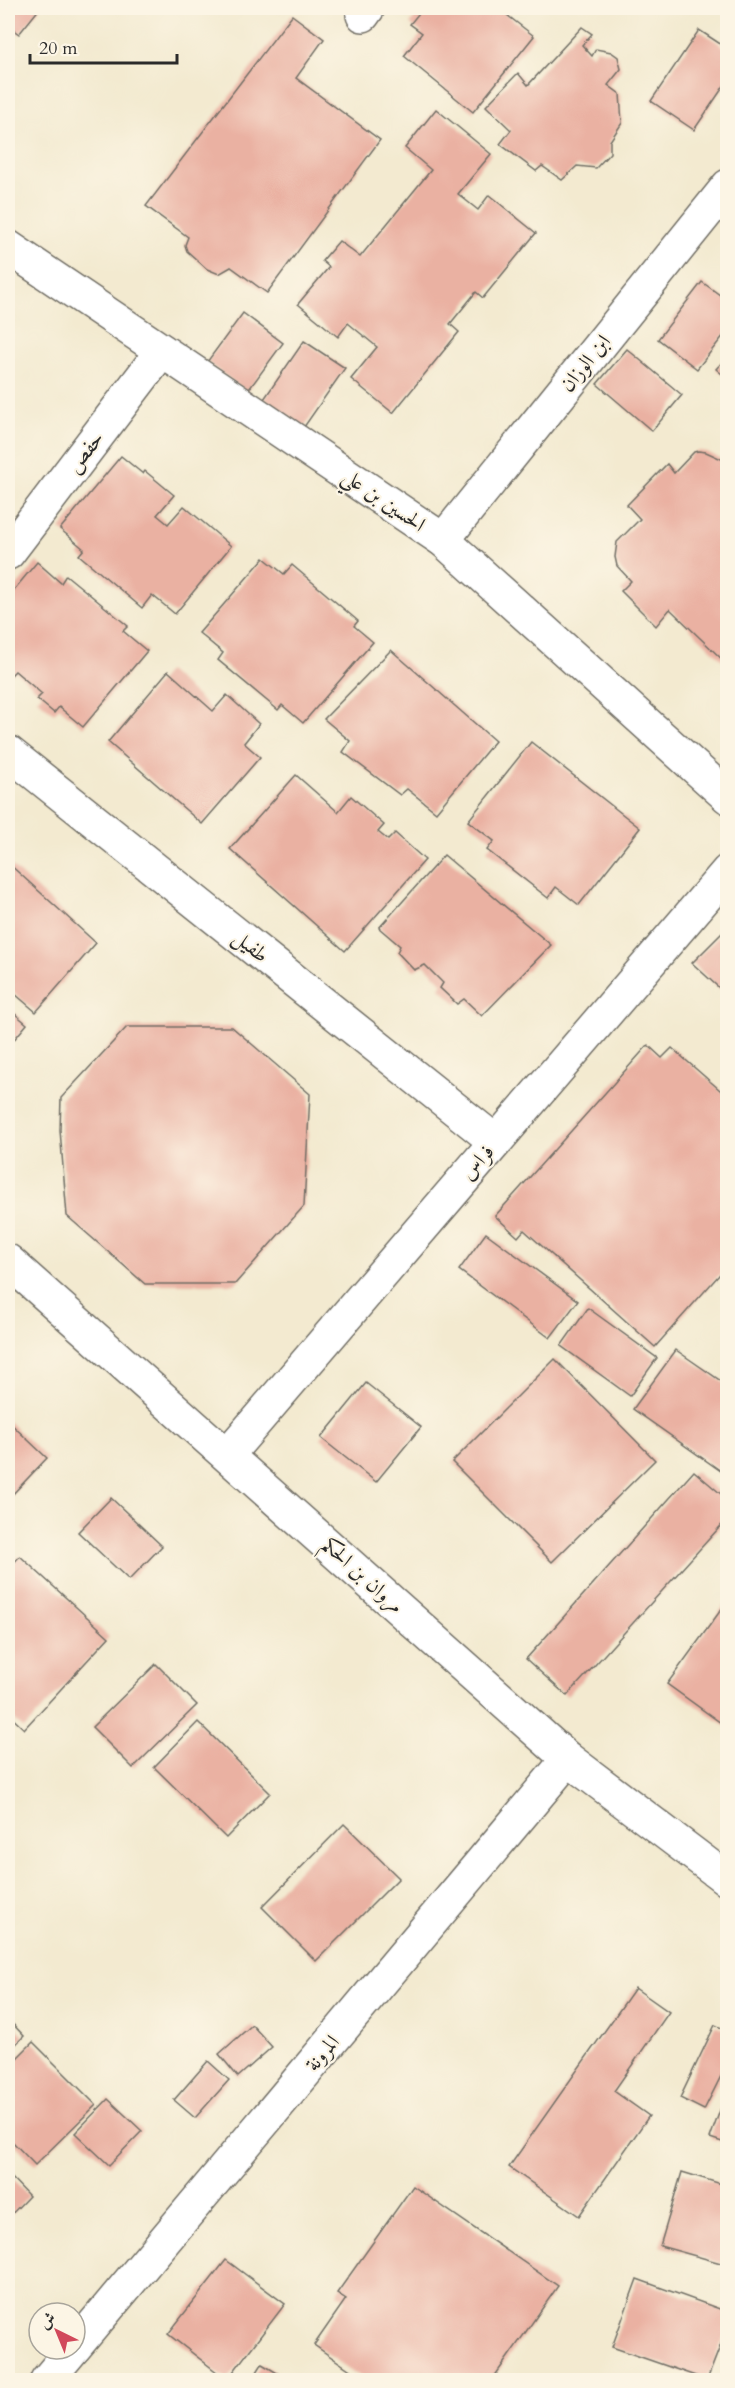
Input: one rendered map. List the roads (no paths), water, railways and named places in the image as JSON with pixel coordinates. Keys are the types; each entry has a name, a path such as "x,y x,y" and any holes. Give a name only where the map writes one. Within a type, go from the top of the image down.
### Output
{"street":[{"name":"ابن الوزان","path":"444,540 728,186"},
{"name":"الحسين بن علي","path":"8,247 444,540 728,797"},
{"name":"حفص","path":"8,553 162,351"},
{"name":"طفيل","path":"8,752 495,1141"},
{"name":"فراس","path":"228,1454 728,871"},
{"name":"مروان بن الحكم","path":"8,1261 228,1454 568,1759 728,1880"},
{"name":"المرونة","path":"87,2332 568,1759"},
{"name":"المرونة","path":"46,2380 63,2361"}]}
